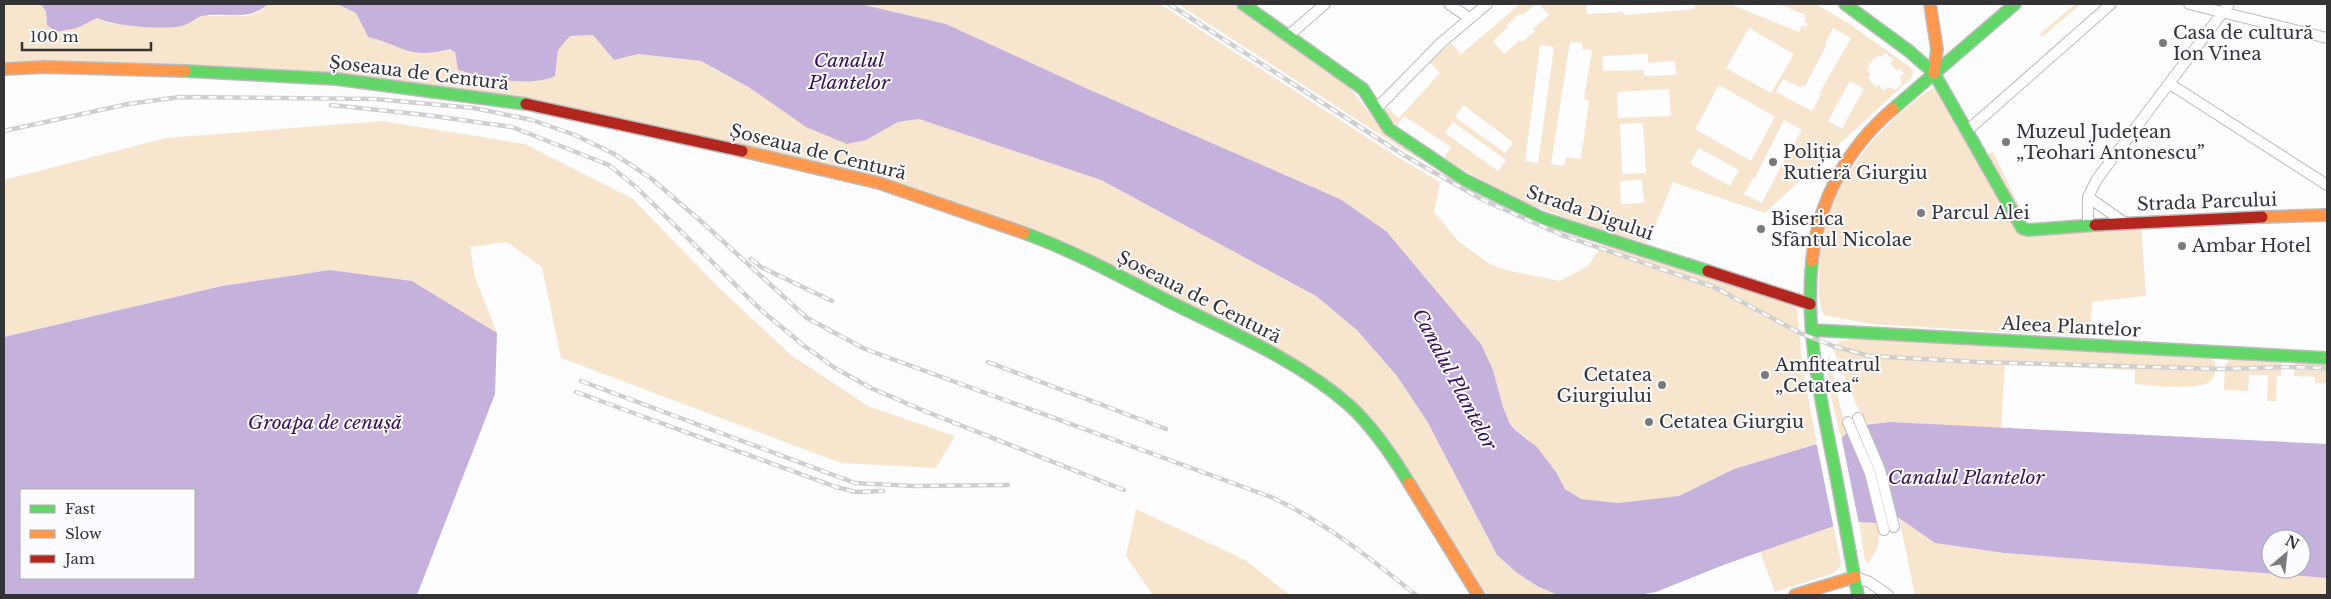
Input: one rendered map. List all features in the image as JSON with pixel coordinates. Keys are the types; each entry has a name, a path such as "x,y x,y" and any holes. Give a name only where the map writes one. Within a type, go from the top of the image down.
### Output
{"main road":[{"name":"Strada Digului","path":"1243,4 1363,89 1372,99 1389,129 1465,180 1542,218 1810,304"},
{"path":"1845,4 1909,50 1934,73 1968,130"},
{"path":"1930,4 1937,49 1934,73"},
{"path":"1858,595 1848,533 1817,377 1810,304 1810,260 1813,237 1822,206 1833,179 1860,139 2015,4"},
{"name":"Șoseaua de Centură","path":"4,68 54,67 235,73 327,79 522,103 819,168 880,183 964,211 1043,240 1091,262 1283,358 1322,383 1350,406 1378,436 1424,506 1478,595"},
{"name":"Strada Parcului","path":"1968,130 2022,228 2028,230 2125,223 2327,215"},
{"name":"Aleea Plantelor","path":"1812,330 2327,358"},
{"path":"1795,595 1855,578"}],"street":[{"path":"1288,36 1325,4"},
{"path":"1449,4 1469,18"},
{"path":"1376,109 1425,58 1487,4"},
{"path":"1968,130 2111,4"},
{"path":"2189,4 2226,8 2327,38"},
{"path":"2088,226 2088,197 2096,179 2226,8"},
{"path":"2170,84 2327,185"},
{"path":"2088,197 2125,223"},
{"path":"1853,420 1880,470 1889,528"},
{"path":"1855,578 1869,582 1888,595"}],"shaded area":[{"path":"4,4 40,4 46,11 47,25 77,28 97,18 108,23 182,26 202,16 247,16 262,10 269,4 337,4 356,13 368,37 415,52 425,53 450,49 455,52 458,70 494,79 520,81 545,80 555,76 558,50 570,36 593,35 614,60 638,54 701,61 750,88 866,140 898,122 919,119 1101,180 1316,296 1357,330 1397,376 1427,421 1497,555 1517,573 1539,587 1558,595 1488,595 1480,590 1391,442 1380,429 1314,372 984,212 536,101 79,63 4,61"},
{"path":"860,4 1160,4 1399,158 1440,182 1434,212 1458,241 1491,265 1510,271 1560,281 1588,266 1604,242 1795,306 1803,370 1817,444 1734,469 1679,496 1618,503 1581,499 1565,489 1556,472 1526,437 1515,430 1510,423 1503,407 1493,370 1481,344 1386,231 1340,199 1088,89 946,24"},
{"path":"1178,4 1232,4 1349,87 1376,121 1443,172 1404,150"},
{"path":"1520,4 1536,4 1522,16 1520,13 1493,41 1504,54 1520,40 1522,42 1535,31 1533,29 1549,15 1539,4 1586,4 1587,14 1623,12 1624,15 1695,9 1695,4 1730,4 1799,32 1802,26 1806,27 1808,24 1804,22 1806,15 1779,4 1816,4 1848,23 1913,71 1912,77 1765,213 1673,182 1648,243 1600,230 1510,197 1444,158 1451,147 1404,116 1397,126 1385,113 1387,108 1399,118 1440,73 1429,62 1451,43 1461,54","holes":["1749,28 1794,54 1771,93 1726,68","1833,28 1851,38 1819,94 1821,95 1812,111 1776,92 1783,79 1801,88 1802,85 1805,86 1826,46 1825,44","1570,42 1582,43 1582,49 1592,50 1584,99 1589,100 1581,159 1566,157 1564,166 1551,164","1540,45 1554,47 1538,163 1525,161","1886,53 1893,60 1890,63 1897,71 1900,69 1904,73 1900,77 1902,84 1895,90 1889,87 1884,91 1879,85 1876,87 1868,78 1871,75 1867,70 1870,67 1868,64 1879,55 1881,57","1648,54 1648,63 1675,61 1676,75 1644,76 1644,70 1603,71 1602,56","1850,81 1864,89 1842,129 1828,121","1719,85 1775,117 1751,161 1695,129","1669,89 1671,116 1618,118 1617,92","1463,105 1513,142 1505,153 1455,117","1784,120 1802,130 1792,145 1762,203 1744,194 1753,178 1755,178","1453,122 1506,160 1498,171 1445,133","1643,123 1646,173 1622,174 1620,124","1699,148 1739,170 1730,186 1690,164","1642,180 1644,203 1621,204 1620,181"]},
{"path":"2075,4 2081,4 2042,37 2040,34"},
{"name":"Parcul Alei","path":"1931,89 1937,89 2018,224 2141,222 2146,296 2092,302 2090,337 1870,324 1824,315 1819,293 1822,242 1828,216 1839,191 1869,145 1909,105"},
{"path":"382,121 525,144 633,199 716,285 791,355 868,406 955,436 936,468 841,463 561,358 542,267 507,242 470,247 475,277 497,333 412,281 330,270 222,286 4,337 4,180 166,138"},
{"path":"1993,152 2026,220 2019,216 1988,154"},
{"path":"1850,337 2210,358 2215,361 2215,373 2209,382 2190,387 2178,387 2135,384 2135,370 2005,365 2001,429 1890,422 1868,424 1857,406 1833,349 1839,342 1850,339"},
{"path":"1829,356 1846,432 1841,439 1829,383 1827,363"},
{"path":"2230,359 2282,361 2281,376 2277,376 2276,401 2267,401 2268,375 2249,375 2248,391 2224,390 2225,365"},
{"path":"2327,362 2327,383 2315,383 2315,377 2294,376 2294,363"},
{"path":"1136,509 1245,560 1290,595 1153,595 1126,556"},
{"path":"1899,518 1935,543 2004,553 2261,573 2261,579 2327,578 2327,595 1915,595"},
{"path":"1859,522 1877,523 1878,544 1875,553 1868,563 1865,561"},
{"path":"1834,526 1841,565 1834,573 1775,592 1760,552"}],"water":[{"path":"40,4 269,4 260,10 244,15 202,16 184,25 173,27 126,25 97,18 77,28 56,32 47,25 46,11"},
{"name":"Canalul Plantelor","path":"337,4 860,4 946,24 1088,89 1340,199 1386,231 1481,344 1493,370 1503,407 1510,424 1537,447 1556,472 1565,489 1581,499 1618,503 1679,496 1734,469 1817,444 1841,439 1851,430 1863,426 1890,422 2327,444 2327,578 2311,577 2311,529 2261,529 2261,573 2004,553 1935,543 1899,518 1877,523 1859,522 1834,526 1726,564 1656,592 1638,595 1558,595 1539,587 1517,573 1497,555 1427,421 1397,376 1357,330 1316,296 1101,180 919,119 898,122 866,140 847,144 806,127 750,88 701,61 638,54 614,60 593,35 570,36 558,50 555,76 545,80 533,81 507,80 458,70 455,52 450,49 425,53 415,52 368,37 356,13"},
{"name":"Groapa de cenușă","path":"330,270 412,281 497,333 495,394 417,595 4,595 4,337 222,286"}],"pier":[{"path":"1841,435 1859,524 1834,529 1816,441"}],"railway":[{"path":"1169,4 1402,154 1483,200 1562,235 1714,287 1800,333 1833,346 1869,356 1978,362 2220,369 2327,368"},
{"path":"4,131 128,104 180,97 375,99 474,108 532,120 575,135 614,154 652,179 807,318 865,349 1271,497 1328,529 1364,554 1416,595"},
{"path":"331,105 426,115 512,127 609,165 637,188 761,310 803,345 835,368 871,388 927,412 1124,490"},
{"path":"751,259 761,267 832,301"},
{"path":"988,362 1166,429"},
{"path":"581,381 855,483 913,486 1008,485"},
{"path":"576,392 836,487 856,492 883,491"}],"traffic: fast":[{"path":"1243,4 1363,89 1389,129 1465,180 1542,218 1708,271"},
{"path":"1845,4 1909,51 1934,73 2022,228 2028,230 2095,225"},
{"path":"1893,109 2015,4"},
{"path":"185,71 336,79 526,104"},
{"path":"1024,233 1097,265 1239,335 1307,374 1329,389 1358,414 1382,442 1409,483"},
{"path":"1812,261 1810,312 1815,362 1858,595"},
{"path":"1812,330 2327,358"}],"traffic: slow":[{"path":"1930,4 1937,49 1934,73"},
{"path":"4,69 45,67 185,71"},
{"path":"1812,261 1821,217 1838,177 1862,141 1893,109"},
{"path":"742,151 879,183 1024,233"},
{"path":"2262,217 2327,215"},
{"path":"1409,483 1478,595"},
{"path":"1795,595 1855,577"}],"traffic: jam":[{"path":"526,104 742,151"},
{"path":"2095,225 2262,217"},
{"path":"1708,271 1810,304"}],"place":[{"name":"Casa de cultură Ion Vinea","path":"2163,43"},
{"name":"Muzeul Județean „Teohari Antonescu”","path":"2006,142"},
{"name":"Poliția Rutieră Giurgiu","path":"1773,162"},
{"name":"Parcul Alei","path":"1921,213"},
{"name":"Biserica Sfântul Nicolae","path":"1761,229"},
{"name":"Ambar Hotel","path":"2182,246"},
{"name":"Amfiteatrul „Cetatea“","path":"1765,375"},
{"name":"Cetatea Giurgiului","path":"1662,385"},
{"name":"Cetatea Giurgiu","path":"1649,422"}]}
